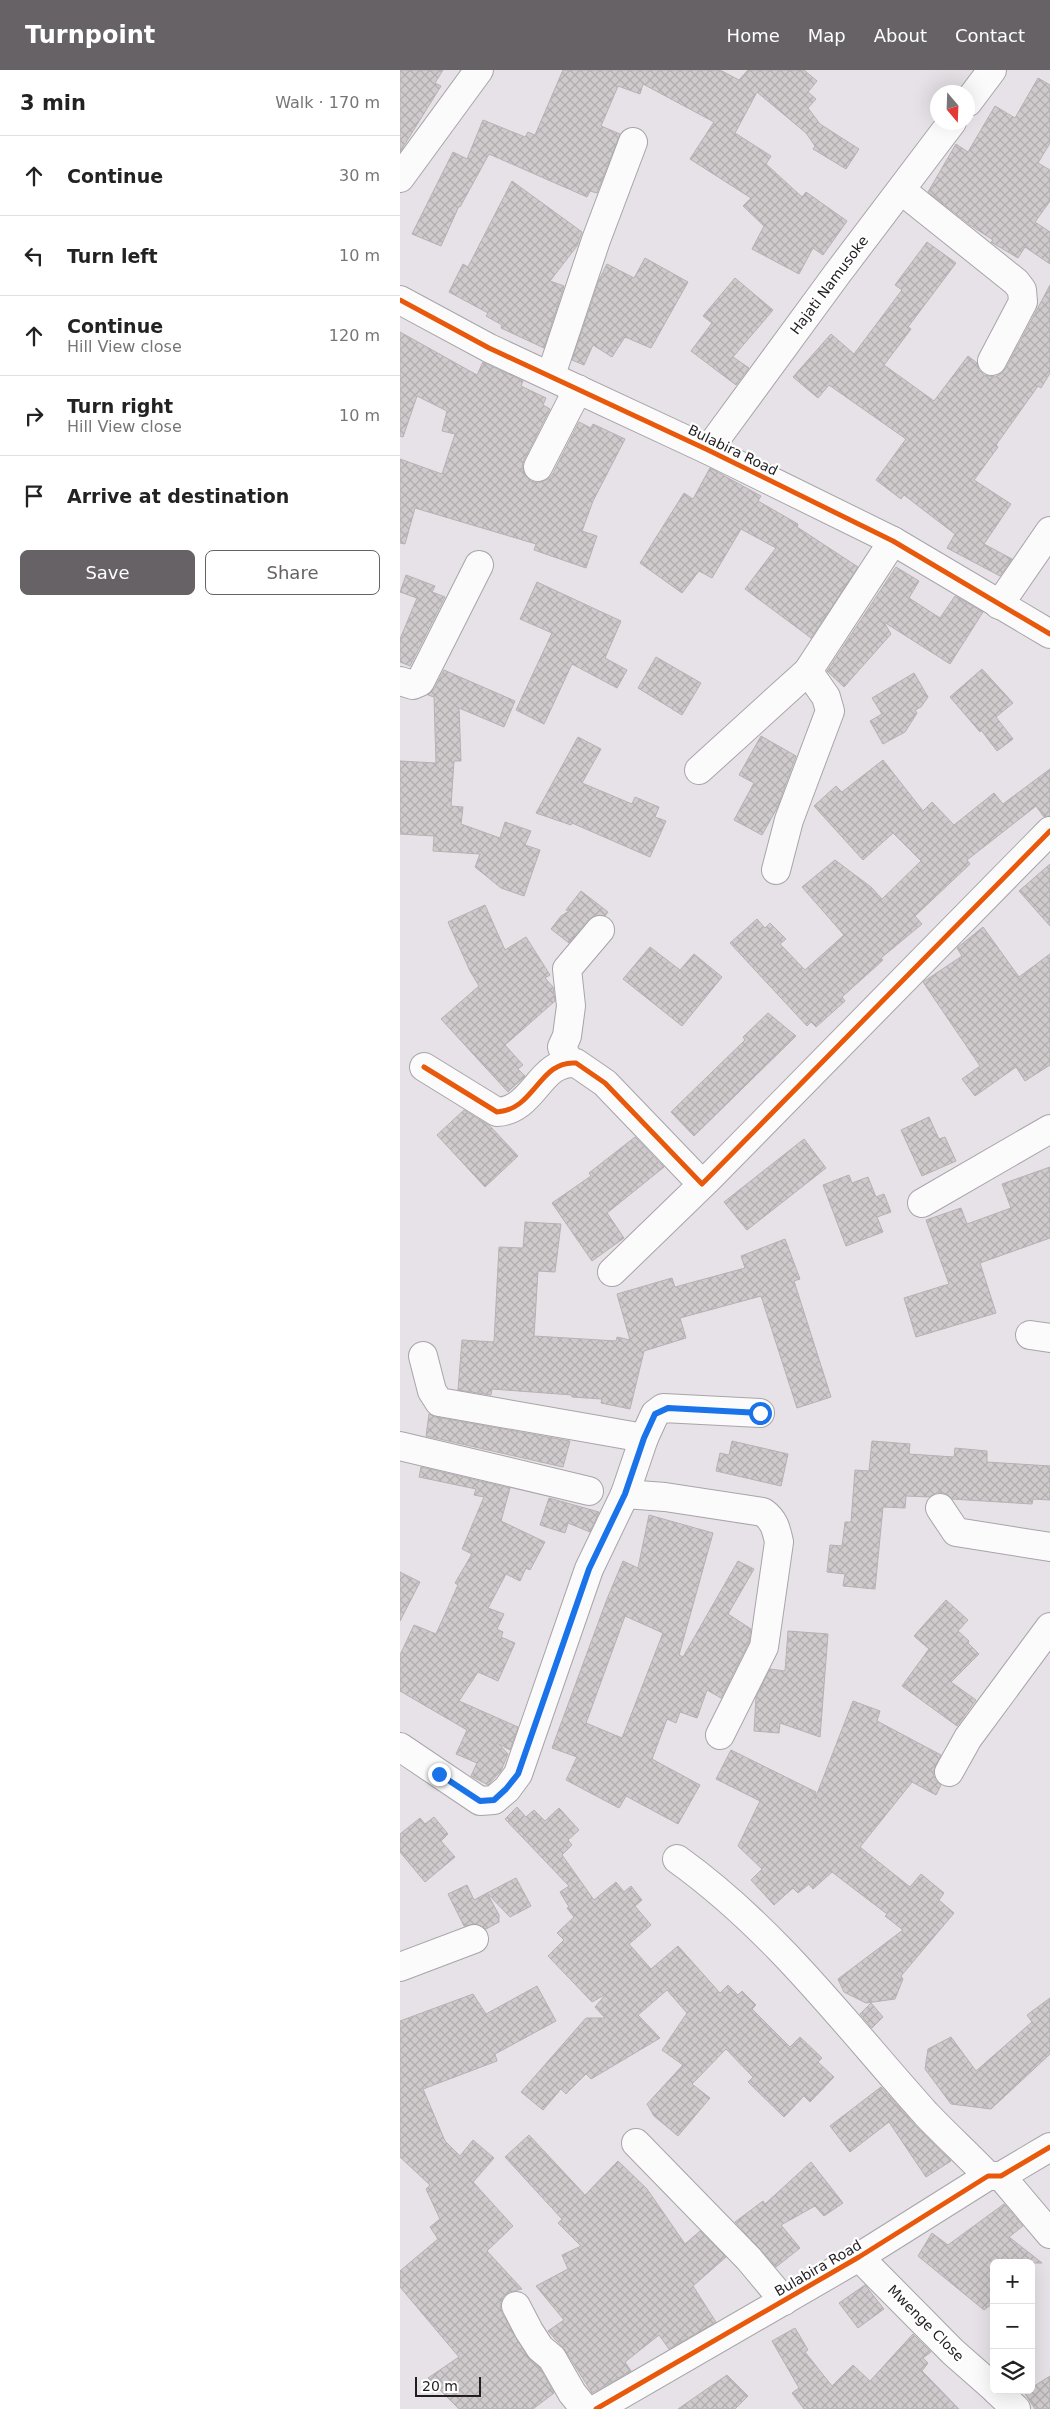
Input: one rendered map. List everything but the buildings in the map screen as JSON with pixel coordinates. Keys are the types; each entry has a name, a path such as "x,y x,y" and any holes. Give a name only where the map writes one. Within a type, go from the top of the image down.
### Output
{"street":[{"path":"400,178 479,70"},
{"path":"975,93 992,70"},
{"name":"Hajati Namusoke","path":"708,450 946,130"},
{"path":"551,375 596,240 634,142"},
{"path":"901,190 1016,282 1022,290 1023,302 992,361"},
{"name":"Bulabira Road","path":"400,300 489,348 551,375 708,450 893,542 1050,634"},
{"path":"538,467 578,389"},
{"path":"999,605 1050,531"},
{"path":"699,770 808,671 893,542"},
{"path":"400,681 413,685 420,682 479,564"},
{"path":"776,870 789,820 830,712 826,697 808,671"},
{"path":"612,1272 702,1184 1050,831"},
{"path":"570,1062 562,1047 567,1036 570,1006 567,969 600,930"},
{"path":"424,1067 497,1112 508,1111 518,1106 556,1066 576,1062 605,1083 702,1184"},
{"path":"922,1203 1050,1130"},
{"path":"423,1356 432,1391 439,1402 644,1438"},
{"path":"400,1747 480,1801 494,1800 506,1789 518,1774 589,1569 625,1494 644,1438 655,1414 664,1408 760,1413"},
{"path":"400,1446 590,1491"},
{"path":"625,1494 665,1497 763,1512 771,1518 776,1528 779,1542 764,1647 720,1735"},
{"path":"940,1508 956,1532 1050,1547"},
{"path":"949,1772 968,1738 1050,1627"},
{"path":"677,1859 714,1886 753,1921 874,2052 927,2114 994,2176 1050,2234"},
{"path":"400,1967 474,1939"},
{"path":"636,2143 749,2259 784,2301"},
{"name":"Bulabira Road","path":"596,2409 859,2258 994,2176 1050,2148"},
{"name":"Mwenge Close","path":"859,2258 990,2384"},
{"path":"516,2306 540,2348 552,2358 572,2393 585,2409"},
{"name":"Mwenge Close","path":"1000,2394 1016,2409"}],"cycle path":[{"path":"400,300 489,348 708,450 893,541 1050,634"},
{"path":"424,1067 497,1112 510,1109 520,1103 553,1069 564,1064 576,1063 605,1083 702,1184 1050,831"},
{"path":"596,2409 859,2257 988,2176 1001,2176 1050,2147"}],"route":[{"path":"439,1774 480,1801 494,1800 518,1774 589,1569 625,1494 644,1438 655,1414 664,1408 760,1413"}]}
